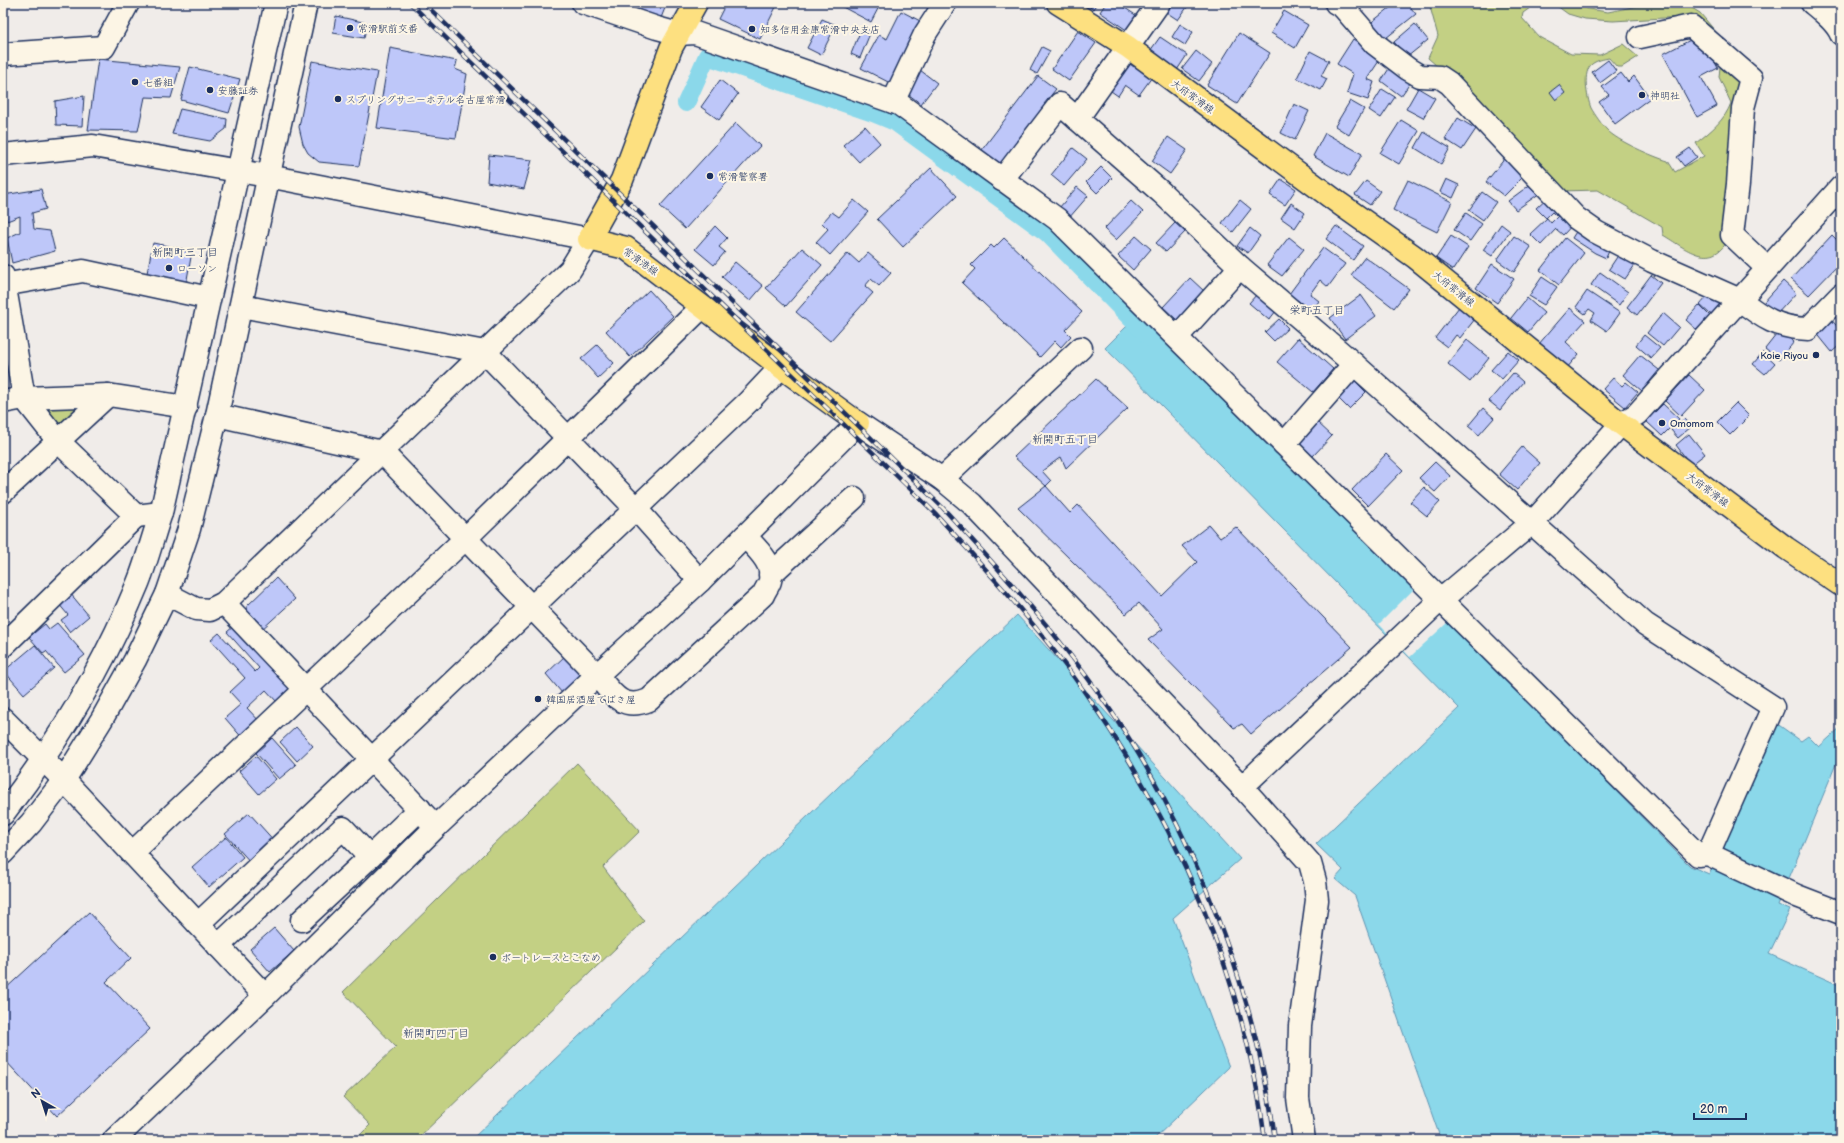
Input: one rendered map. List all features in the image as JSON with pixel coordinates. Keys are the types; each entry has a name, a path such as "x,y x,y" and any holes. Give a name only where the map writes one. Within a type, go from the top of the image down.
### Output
{"main road":[{"path":"589,238 622,180 671,48 696,3"},
{"name":"大府常滑線","path":"1058,3 1128,47 1340,204 1415,257 1620,424 1786,548 1841,585"},
{"name":"常滑港線","path":"589,238 626,248 781,367 858,423"}],"street":[{"path":"3,54 104,47 128,3"},
{"path":"3,814 44,760 79,704 105,656 139,582 161,513 186,408 209,298 276,3"},
{"path":"3,854 32,823 64,780 102,719 135,660 167,594 189,529 217,415 306,3"},
{"path":"583,3 679,34 695,33 893,102 1057,219 1284,444 1438,602 1698,855 1708,854 1796,896 1841,913"},
{"path":"893,102 925,34 945,3"},
{"path":"1078,119 1159,3"},
{"path":"1336,3 1343,7 1375,44 1408,68 1420,76 1440,77 1449,83 1571,213 1591,229 1652,260 1740,300 1752,310 1779,326 1808,329 1841,295"},
{"path":"1812,3 1825,13 1839,29 1841,34"},
{"path":"1640,37 1691,26 1751,78 1743,108 1738,184 1732,235 1767,268"},
{"path":"1002,180 1060,104 1162,193 1240,267 1354,364 1646,624 1773,707 1708,854"},
{"path":"3,156 94,146 239,170 589,238 570,270 224,603 210,610 196,609 167,594"},
{"path":"1242,787 1438,602 1532,522 1620,424 1637,414 1841,187"},
{"path":"1177,337 1240,267"},
{"path":"136,516 58,440 13,400 4,282 83,271 209,298"},
{"path":"241,306 485,352 636,509 700,581"},
{"path":"132,853 466,538 702,307"},
{"path":"942,479 1081,348"},
{"path":"1284,444 1354,364"},
{"path":"198,924 531,606 636,509 748,402 781,367"},
{"path":"13,400 108,395 186,408"},
{"path":"3,492 108,395"},
{"path":"217,415 382,452 597,674 610,691 624,704 638,704 649,700 763,595 770,580 770,568 745,536"},
{"path":"114,1140 265,996 436,827 597,674 700,581 858,423 942,479 978,510 1242,787 1310,863 1315,881 1316,900 1300,1026 1298,1098 1304,1140"},
{"path":"770,575 854,498"},
{"path":"3,646 136,516 161,513"},
{"path":"224,603 436,827"},
{"path":"3,719 64,780 265,996"},
{"path":"302,920 420,809"},
{"path":"218,946 343,828 370,857"}],"green space":[{"path":"1429,3 1537,3 1523,13 1522,18 1539,37 1571,54 1600,55 1623,44 1638,57 1622,67 1617,67 1609,58 1600,60 1589,67 1586,85 1591,108 1607,130 1612,134 1636,148 1668,161 1675,172 1704,156 1696,143 1712,130 1721,120 1731,103 1719,77 1720,67 1698,25 1681,17 1613,21 1585,19 1568,14 1553,3 1577,3 1588,9 1608,12 1652,3 1684,3 1700,13 1716,32 1725,60 1739,84 1728,240 1721,249 1713,254 1705,255 1697,254 1688,250 1663,235 1662,227 1598,190 1561,191 1454,81 1428,58 1438,36"},
{"path":"108,395 58,441 24,398"},
{"name":"ボートレースとこなめ","path":"577,763 640,831 603,867 644,921 416,1140 355,1140 370,1125 343,1097 396,1047 343,992"}],"water":[{"path":"1139,314 1415,588 1690,866 1709,874 1776,723 1801,741 1808,736 1819,747 1841,727 1841,760 1836,764 1778,905 1790,910 1769,954 1841,986 1841,1140 1441,1140 1355,896 1335,879 1343,870 1316,844 1459,708 1105,348"},
{"path":"1017,615 1240,859 1173,918 1229,1067 1153,1140 471,1140"}],"pier":[{"path":"1415,588 1448,622 1410,657 1379,624"}],"building":[{"path":"622,3 667,3 661,18"},
{"name":"知多信用金庫常滑中央支店","path":"726,3 778,3 760,39 718,19"},
{"path":"835,3 881,3 871,22"},
{"path":"1083,3 1097,3 1093,9"},
{"path":"1106,3 1120,3 1119,4 1137,16 1128,31 1100,12"},
{"path":"1133,3 1145,3 1141,8"},
{"path":"1167,3 1190,3 1178,20 1163,10"},
{"path":"1396,3 1407,3 1416,14 1381,42 1368,25"},
{"path":"1841,6 1841,14 1837,11"},
{"path":"901,11 924,23 892,84 861,68 879,35 887,39"},
{"path":"1284,11 1308,25 1295,48 1271,33"},
{"name":"常滑駅前交番","path":"336,16 367,23 364,38 333,33"},
{"path":"822,19 836,25 821,55 807,48"},
{"path":"1180,24 1193,32 1185,45 1172,37"},
{"path":"1415,24 1428,40 1407,57 1394,42"},
{"path":"862,27 871,31 860,58 851,54"},
{"path":"1078,31 1096,43 1069,81 1052,69"},
{"path":"1239,33 1270,53 1237,104 1207,85"},
{"path":"1700,35 1718,68 1701,77 1717,106 1697,117 1663,54"},
{"path":"1160,37 1187,55 1177,70 1150,51"},
{"path":"1353,39 1381,58 1367,79 1374,82 1368,100 1347,93 1353,74 1337,64"},
{"path":"1042,47 1050,51 1037,74 1030,70"},
{"path":"390,48 457,61 455,69 467,74 456,138 377,128"},
{"path":"1196,51 1212,64 1199,81 1182,69"},
{"path":"1310,51 1329,61 1321,76 1327,79 1321,90 1297,78"},
{"name":"七番組","path":"98,59 180,67 171,98 145,97 138,131 88,130"},
{"path":"1123,59 1134,67 1136,65 1152,77 1139,95 1125,85 1118,96 1104,86"},
{"path":"1608,60 1616,71 1600,83 1592,72"},
{"name":"スプリングサニーホテル名古屋常滑","path":"312,61 377,72 359,166 319,162 308,153 303,144 299,127"},
{"path":"1392,64 1413,79 1401,96 1381,81"},
{"name":"安藤証券","path":"190,67 240,79 229,113 181,100"},
{"path":"920,70 937,83 921,104 904,91"},
{"path":"1621,73 1628,82 1634,76 1650,98 1615,124 1599,102 1609,95 1602,87"},
{"path":"1038,76 1056,89 1044,104 1046,106 1001,166 981,151"},
{"path":"720,80 738,94 719,120 701,107"},
{"path":"1559,85 1565,93 1556,100 1550,92"},
{"path":"1418,88 1435,98 1423,118 1406,109"},
{"path":"1382,89 1395,97 1381,118 1369,110"},
{"path":"84,96 82,126 56,125 55,101"},
{"path":"1350,101 1364,109 1349,135 1335,126"},
{"path":"1294,104 1309,111 1295,140 1281,133"},
{"path":"180,109 227,119 226,129 210,141 172,134"},
{"path":"1458,118 1476,129 1462,150 1445,139"},
{"path":"1401,120 1419,131 1399,164 1380,153"},
{"name":"常滑警察署","path":"736,123 760,146 685,229 660,206"},
{"path":"865,126 880,143 859,162 843,145"},
{"path":"1424,132 1450,148 1441,164 1415,148"},
{"path":"1325,133 1362,154 1349,177 1313,156"},
{"path":"1168,137 1187,150 1170,174 1152,161"},
{"path":"1073,148 1087,159 1064,186 1051,175"},
{"path":"1690,148 1697,157 1684,166 1677,157"},
{"path":"489,155 532,160 524,189 487,182"},
{"path":"1506,157 1524,176 1504,196 1486,182"},
{"path":"1101,167 1112,178 1097,193 1086,182"},
{"path":"931,168 957,196 903,247 877,219"},
{"path":"1281,179 1296,189 1285,205 1270,195"},
{"path":"1446,179 1459,185 1453,198 1440,192"},
{"path":"1408,180 1452,202 1437,232 1393,210"},
{"path":"1366,181 1380,191 1370,205 1355,195"},
{"path":"1535,181 1543,191 1516,210 1508,201"},
{"path":"1077,187 1088,196 1069,218 1059,208"},
{"path":"41,189 46,209 32,213 34,229 50,231 55,251 12,263 7,238 20,232 20,216 7,221 3,195"},
{"path":"1482,192 1496,202 1483,220 1469,210"},
{"path":"1551,194 1565,208 1556,216 1552,212 1546,218 1536,208"},
{"path":"854,200 868,212 830,255 816,242 828,229 822,223 832,212 839,217"},
{"path":"1240,200 1251,209 1233,232 1222,223"},
{"path":"1131,201 1143,212 1116,240 1104,229"},
{"path":"1291,203 1305,213 1295,228 1281,218"},
{"path":"1565,209 1576,221 1563,235 1556,229 1541,245 1530,234 1547,218 1551,223"},
{"path":"1466,213 1482,224 1470,241 1454,230"},
{"path":"1175,223 1185,232 1166,252 1156,243"},
{"path":"1501,224 1510,231 1492,256 1483,250"},
{"path":"715,226 727,238 719,247 725,252 714,265 695,249"},
{"path":"1336,226 1363,246 1353,260 1326,239"},
{"path":"1579,227 1611,246 1606,258 1595,253 1572,238"},
{"path":"1250,228 1260,236 1248,253 1237,246"},
{"path":"1832,235 1841,244 1841,262 1809,295 1791,279"},
{"path":"1136,236 1151,249 1133,270 1118,256"},
{"path":"1451,236 1468,247 1453,270 1436,258"},
{"path":"1514,236 1531,247 1514,272 1497,260"},
{"path":"1289,237 1304,249 1282,276 1267,265"},
{"path":"1004,238 1082,312 1065,330 1071,336 1061,347 1055,341 1040,357 962,283 975,269 971,265 991,245 994,248"},
{"path":"1565,238 1584,253 1559,285 1540,270"},
{"name":"ローソン","path":"153,243 183,249 191,257 186,285 146,278"},
{"path":"802,248 822,265 786,306 766,288"},
{"path":"1323,248 1345,264 1328,287 1320,280 1310,294 1319,301 1312,311 1289,294"},
{"path":"848,253 859,263 868,253 891,273 879,286 871,279 865,286 873,293 830,341 796,312"},
{"path":"1619,254 1635,265 1625,279 1609,269"},
{"path":"1365,257 1409,289 1394,308 1351,275"},
{"path":"735,262 763,286 750,301 722,277"},
{"path":"1492,264 1514,279 1497,303 1476,288"},
{"path":"1600,272 1628,292 1619,305 1591,285"},
{"path":"1651,275 1661,283 1637,315 1627,307"},
{"path":"1542,277 1557,287 1544,305 1529,296"},
{"path":"1190,278 1204,291 1177,320 1163,307"},
{"path":"1783,281 1796,293 1776,315 1763,303"},
{"path":"649,290 673,316 630,357 606,331"},
{"path":"1587,291 1620,313 1607,331 1591,320 1595,313 1589,309 1585,314 1576,307"},
{"path":"1712,291 1723,300 1711,315 1700,305"},
{"path":"1257,294 1276,311 1269,320 1249,303"},
{"path":"1361,295 1376,316 1345,339 1330,318"},
{"path":"1527,298 1544,313 1528,332 1511,318"},
{"path":"1699,305 1710,316 1697,330 1686,320"},
{"path":"1459,307 1475,319 1460,338 1456,335 1447,347 1435,338"},
{"path":"1570,308 1585,321 1566,342 1579,354 1566,369 1538,345"},
{"path":"1841,308 1841,321 1834,314"},
{"path":"1663,313 1679,327 1663,346 1647,333"},
{"path":"1830,318 1841,331 1841,344 1832,352 1815,331"},
{"path":"1279,319 1288,328 1274,341 1265,332"},
{"path":"1780,330 1794,342 1779,360 1765,349"},
{"path":"1644,335 1660,348 1651,358 1636,345"},
{"path":"1298,338 1333,369 1313,392 1277,362"},
{"path":"1467,340 1489,358 1470,382 1448,364"},
{"path":"597,345 614,363 598,378 581,359"},
{"path":"1508,351 1519,360 1502,379 1491,370"},
{"path":"1763,352 1775,363 1765,374 1753,364"},
{"path":"1640,355 1659,370 1642,391 1623,375"},
{"path":"1513,373 1523,382 1500,410 1489,401"},
{"path":"1689,375 1705,390 1681,416 1665,401"},
{"path":"1613,378 1622,386 1626,382 1638,392 1625,407 1603,389"},
{"path":"1096,379 1128,408 1066,468 1061,457 1042,471 1051,481 1046,486 1014,457"},
{"path":"1354,380 1366,392 1349,409 1337,397"},
{"path":"1736,403 1749,416 1730,435 1717,422"},
{"path":"1663,404 1679,419 1662,436 1646,421"},
{"path":"1483,408 1494,418 1479,435 1468,426"},
{"path":"1684,419 1691,427 1678,438 1671,430"},
{"path":"1317,422 1332,436 1312,457 1297,442"},
{"path":"1689,434 1705,454 1691,465 1676,445"},
{"path":"1522,447 1540,463 1517,490 1499,474"},
{"path":"1386,454 1403,470 1368,506 1352,490"},
{"path":"1435,462 1450,476 1435,492 1419,478"},
{"path":"1046,486 1070,513 1078,505 1162,596 1197,562 1182,546 1209,525 1220,538 1236,527 1352,647 1251,734 1242,724 1234,728 1148,640 1163,629 1139,603 1126,614 1018,508"},
{"path":"1424,487 1440,502 1427,516 1410,502"},
{"path":"276,578 295,599 260,631 246,616 247,606"},
{"path":"70,593 89,616 70,632 61,620 68,615 58,603"},
{"path":"57,623 85,655 64,672 46,651 43,653 29,637 45,624 49,629"},
{"path":"234,626 291,689 277,702 266,690 247,708 262,724 244,740 225,718 241,704 230,692 245,678 211,640 219,633 255,672 259,668 227,632"},
{"path":"35,645 54,668 24,694 4,671"},
{"path":"567,654 584,673 562,693 546,674"},
{"path":"296,727 313,746 297,761 280,742"},
{"path":"272,738 296,765 279,779 256,753"},
{"path":"256,756 276,779 259,794 239,771"},
{"path":"249,813 277,844 253,865 225,834"},
{"path":"226,837 243,857 209,887 192,867"},
{"path":"89,912 131,958 106,982 150,1029 57,1116 3,1058 3,991"},
{"path":"274,928 294,951 270,972 250,949"}],"waterway":[{"path":"686,103 707,56 873,113 895,122 1047,233 1150,338"}],"railway":[{"path":"410,3 935,513 975,557 1053,649 1088,697 1121,747 1151,799 1179,853 1203,908 1224,964 1242,1022 1255,1081 1265,1140"},
{"path":"424,3 942,507 1021,595 1095,687 1138,753 1162,796 1207,890 1226,940 1256,1041 1267,1091 1275,1140"}],"place":[{"name":"常滑駅前交番","path":"350,28"},
{"name":"知多信用金庫常滑中央支店","path":"752,29"},
{"name":"七番組","path":"135,82"},
{"name":"安藤証券","path":"210,90"},
{"name":"神明社","path":"1642,95"},
{"name":"スプリングサニーホテル名古屋常滑","path":"338,99"},
{"name":"常滑警察署","path":"710,176"},
{"name":"ローソン","path":"169,268"},
{"name":"Koie Riyou","path":"1816,355"},
{"name":"Omomom","path":"1662,423"},
{"name":"韓国居酒屋でばき屋","path":"538,699"},
{"name":"ボートレースとこなめ","path":"493,957"}],"district":[{"name":"新開町三丁目","path":"185,252"},
{"name":"栄町五丁目","path":"1317,310"},
{"name":"新開町五丁目","path":"1065,439"},
{"name":"新開町四丁目","path":"436,1033"}]}
